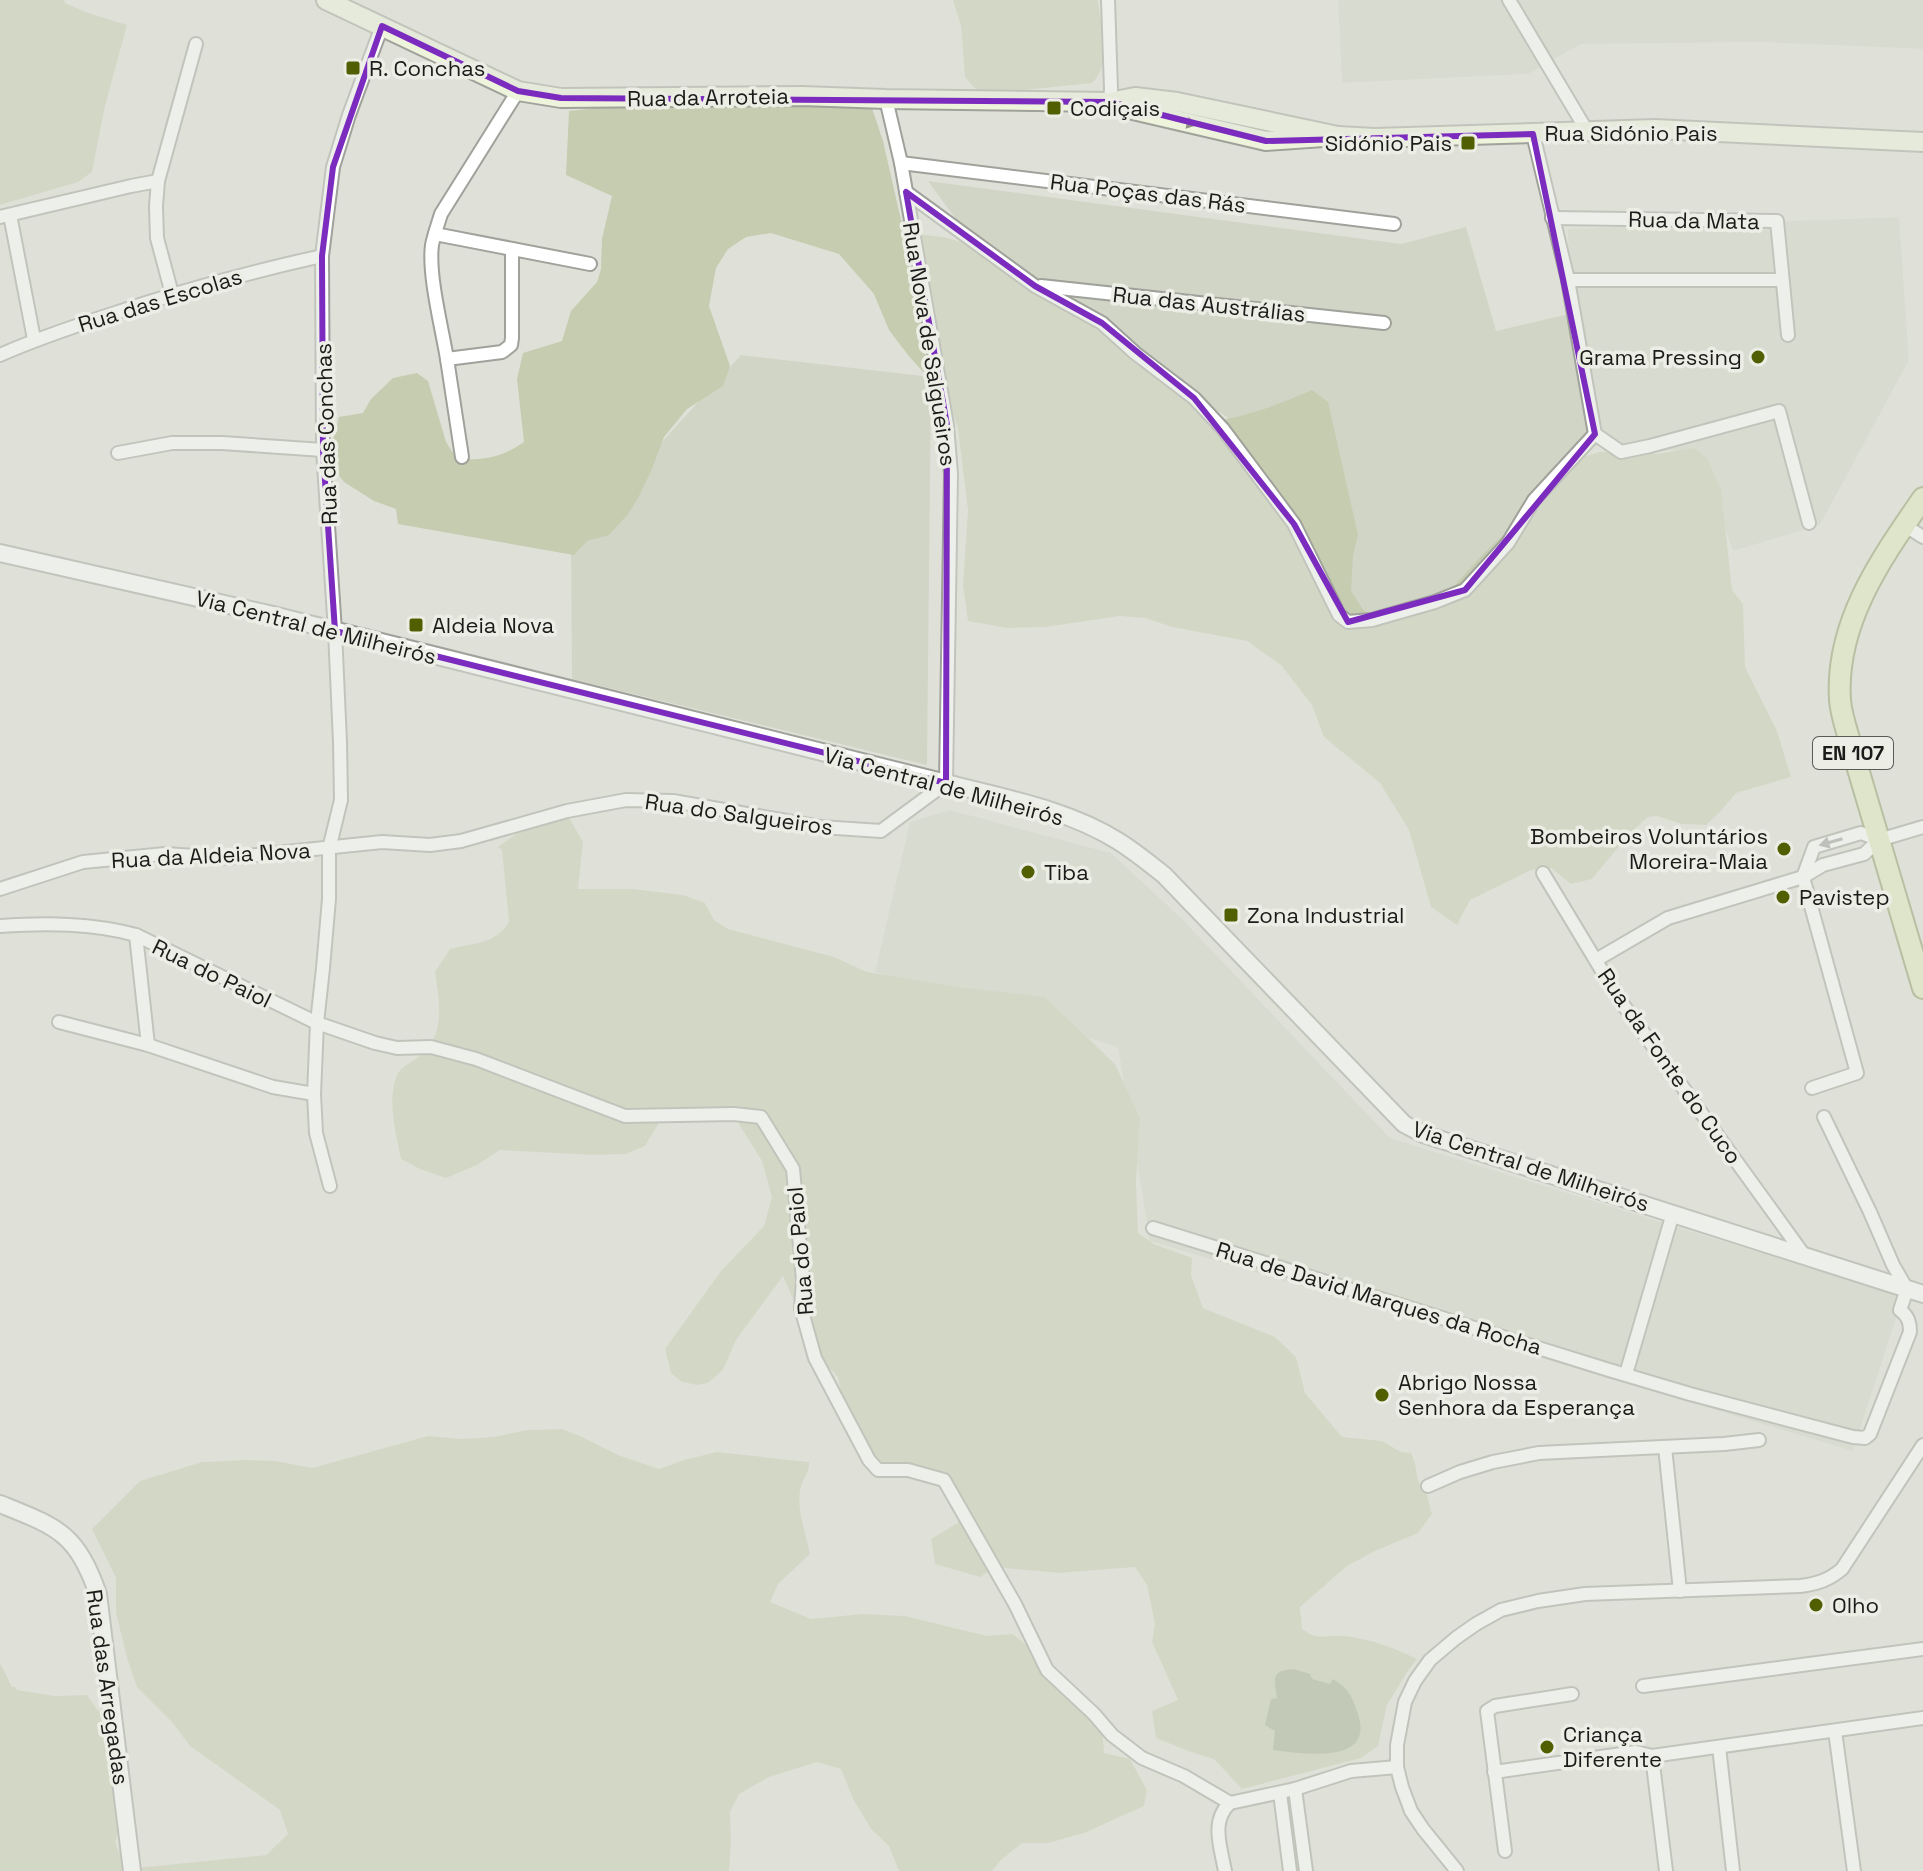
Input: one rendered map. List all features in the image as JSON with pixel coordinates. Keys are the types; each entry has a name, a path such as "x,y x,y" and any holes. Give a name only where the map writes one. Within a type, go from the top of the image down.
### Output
{"main road":[{"name":"Rua da Arroteia","path":"326,0 518,91 561,98 802,96 1110,102 1135,97 1177,102 1338,136"},
{"name":"Rua Sidónio Pais","path":"1338,136 1375,138 1655,129 1923,142"},
{"name":"EN 107","path":"1923,498 1855,609 1848,631 1841,684 1842,714 1923,988"}],"street":[{"path":"1108,0 1110,102"},
{"path":"1509,0 1587,131"},
{"name":"Rua das Conchas","path":"330,1186 316,1133 314,1094 317,1023 329,899 329,849 341,800 335,631 323,450 322,256 333,167 382,26"},
{"path":"172,294 157,238 158,181 196,44"},
{"path":"462,457 434,279 432,245 441,214 518,91"},
{"name":"Rua Nova de Salgueiros","path":"886,99 901,163 947,425 951,474 946,783"},
{"path":"1533,134 1568,280 1595,434 1621,452 1779,411 1809,523"},
{"name":"Rua Poças das Rás","path":"901,163 1394,224"},
{"path":"34,339 5,216 158,181"},
{"path":"906,192 1035,286 1102,323 1135,353 1194,398 1223,429 1294,524 1339,615 1348,622 1372,620 1465,590 1508,543 1534,500 1595,434"},
{"name":"Rua da Mata","path":"1552,218 1777,221 1788,335"},
{"path":"435,234 590,264"},
{"path":"447,359 502,352 511,345 512,249"},
{"name":"Rua das Escolas","path":"0,355 34,339 172,294 322,256"},
{"path":"1568,280 1782,280"},
{"name":"Rua das Austrálias","path":"1035,286 1384,323"},
{"path":"118,453 172,443 323,450"},
{"path":"1904,525 1923,537"},
{"name":"Via Central de Milheirós","path":"0,553 273,615 946,783 1086,824 1118,841 1164,875 1404,1124 1423,1134 1915,1292"},
{"name":"Rua do Salgueiros","path":"329,849 382,842 430,845 461,841 567,811 626,800 673,801 821,827 881,831 946,783"},
{"path":"1596,960 1668,918 1803,877 1823,865 1864,854 1879,840 1923,827"},
{"path":"1812,1088 1857,1073 1803,877 1814,847 1861,833 1879,840"},
{"name":"Rua da Aldeia Nova","path":"0,889 83,862 165,854 227,858 329,849"},
{"name":"Rua da Fonte do Cuco","path":"1543,873 1619,999 1804,1255"},
{"name":"Rua do Paiol","path":"0,926 46,923 112,929 136,935 317,1023 397,1048 431,1047 476,1059 625,1116 734,1114 761,1117 793,1169 803,1280 801,1308 815,1358 869,1460 878,1470 908,1470 944,1480 1015,1604 1047,1670 1112,1735 1142,1758 1184,1776 1230,1803"},
{"path":"136,935 148,1045"},
{"path":"59,1022 148,1045 273,1087 314,1094"},
{"path":"1824,1117 1893,1265 1915,1292"},
{"path":"1626,1374 1673,1213"},
{"name":"Rua de David Marques da Rocha","path":"1153,1228 1626,1374 1853,1437 1865,1438 1870,1434 1910,1332 1906,1315 1900,1310 1915,1292"},
{"path":"1428,1486 1493,1462 1539,1453 1759,1440"},
{"path":"1457,1871 1411,1811 1397,1767 1400,1722 1405,1702 1430,1660 1476,1624 1501,1610 1538,1601 1585,1594 1800,1586 1832,1578 1842,1569 1923,1445"},
{"path":"1665,1447 1680,1591"},
{"name":"Rua das Arregadas","path":"0,1504 48,1524 67,1538 82,1558 98,1594 132,1871"},
{"path":"1643,1686 1923,1649"},
{"path":"1505,1851 1487,1711 1495,1706 1572,1694"},
{"path":"1494,1772 1636,1752 1652,1756 1923,1718"},
{"path":"1835,1731 1854,1871"},
{"path":"1719,1747 1733,1871"},
{"path":"1652,1756 1666,1871"},
{"path":"1225,1871 1218,1821 1223,1809 1230,1803 1280,1793 1351,1771 1397,1767"},
{"path":"1295,1789 1306,1871"},
{"path":"1280,1793 1290,1871"}],"highlighted area":[{"path":"382,26 518,91 561,98 1110,102 1266,141 1533,134 1595,434 1465,590 1348,622 1294,524 1194,398 1102,323 1035,286 906,192 947,425 946,783 335,631 323,450 322,256 333,167"}],"shaded area":[{"path":"0,0 64,0 88,13 127,25 105,106 92,172 78,182 0,205"},
{"path":"953,0 1098,0 1104,43 1099,74 1092,83 977,91 965,77 961,26"},
{"path":"1338,0 1923,0 1923,49 1761,42 1581,44 1528,74 1342,83"},
{"path":"870,102 883,141 901,220 916,234 944,237 974,246 1004,271 1072,308 1145,359 1214,421 1264,409 1312,390 1328,402 1358,535 1353,555 1351,591 1364,611 1377,617 1430,601 1455,585 1580,458 1599,452 1657,454 1694,448 1707,458 1721,489 1732,590 1743,604 1745,667 1777,731 1791,777 1736,793 1706,825 1648,817 1630,833 1592,879 1571,884 1551,868 1531,870 1470,900 1457,925 1431,907 1409,830 1380,783 1324,737 1312,705 1281,665 1247,641 1172,627 1145,618 1120,616 1045,627 1007,628 968,621 963,585 968,510 958,429 946,391 908,355 889,330 874,294 839,254 771,233 746,237 728,249 716,268 709,306 730,366 723,386 687,409 664,437 651,471 628,514 609,535 587,541 574,555 398,524 396,509 374,501 344,482 338,474 333,441 339,417 363,413 371,399 393,378 417,373 428,381 446,442 457,459 492,457 524,442 517,379 523,353 562,341 571,311 597,282 601,269 602,239 612,196 566,175 569,111 645,103"},
{"path":"928,181 1401,244 1466,227 1496,331 1569,314 1568,229 1899,217 1909,360 1820,525 1733,551 1698,452 1595,446 1457,600 1356,629 1227,417 983,256"},
{"path":"741,355 931,377 927,765 572,679 571,542"},
{"path":"550,809 567,814 583,842 578,889 632,889 683,895 705,903 714,920 728,929 834,957 867,972 1045,997 1115,1064 1140,1118 1136,1181 1138,1233 1154,1244 1192,1258 1191,1275 1203,1308 1275,1337 1296,1357 1305,1393 1342,1437 1382,1441 1401,1452 1411,1453 1415,1463 1418,1481 1427,1495 1432,1514 1418,1533 1347,1566 1300,1607 1302,1629 1308,1633 1362,1639 1417,1659 1387,1705 1378,1746 1361,1758 1242,1789 1214,1759 1156,1738 1152,1711 1178,1700 1152,1642 1155,1624 1147,1585 1135,1567 1059,1573 1004,1568 1000,1564 980,1577 935,1564 931,1539 959,1522 955,1494 934,1472 891,1468 872,1456 843,1406 838,1377 818,1356 783,1276 736,1340 723,1370 708,1383 697,1385 682,1382 671,1373 665,1349 721,1271 764,1226 772,1197 762,1161 735,1118 660,1121 645,1146 626,1154 500,1150 477,1165 446,1178 401,1159 393,1116 394,1083 400,1070 422,1054 435,1036 439,1016 435,972 450,949 491,939 509,922 502,850 498,847"},
{"path":"950,810 1111,853 1181,918 1390,1138 1903,1297 1853,1451 1150,1241 1118,1047 875,972 910,822"},
{"path":"562,1429 618,1455 659,1469 717,1452 809,1462 799,1499 810,1554 778,1584 770,1602 811,1619 863,1614 905,1616 987,1636 1013,1634 1037,1654 1080,1707 1101,1712 1104,1753 1130,1759 1147,1790 1144,1806 1084,1833 1048,1843 1022,1843 992,1871 899,1871 889,1846 871,1829 853,1799 841,1769 817,1762 769,1777 739,1794 730,1812 729,1871 0,1871 0,1663 12,1687 17,1690 55,1696 87,1695 104,1719 119,1784 122,1821 115,1842 126,1869 266,1855 288,1834 280,1810 190,1746 172,1722 137,1687 116,1613 116,1578 92,1529 140,1481 202,1462 276,1461 312,1468 428,1436 461,1439 494,1437 527,1430"},
{"path":"1294,1669 1330,1684 1333,1679 1346,1690 1358,1714 1360,1730 1356,1742 1333,1753 1273,1750 1275,1731 1265,1725 1271,1699 1277,1698 1276,1677 1281,1671"}],"place":[{"name":"R. Conchas","path":"353,68"},
{"name":"Codiçais","path":"1054,108"},
{"name":"Sidónio Pais","path":"1468,143"},
{"name":"Grama Pressing","path":"1758,357"},
{"name":"Aldeia Nova","path":"416,625"},
{"name":"Bombeiros Voluntários Moreira-Maia","path":"1784,849"},
{"name":"Tiba","path":"1028,872"},
{"name":"Pavistep","path":"1783,897"},
{"name":"Zona Industrial","path":"1231,915"},
{"name":"Abrigo Nossa Senhora da Esperança","path":"1382,1395"},
{"name":"Olho","path":"1816,1605"},
{"name":"Criança Diferente","path":"1547,1747"}]}
